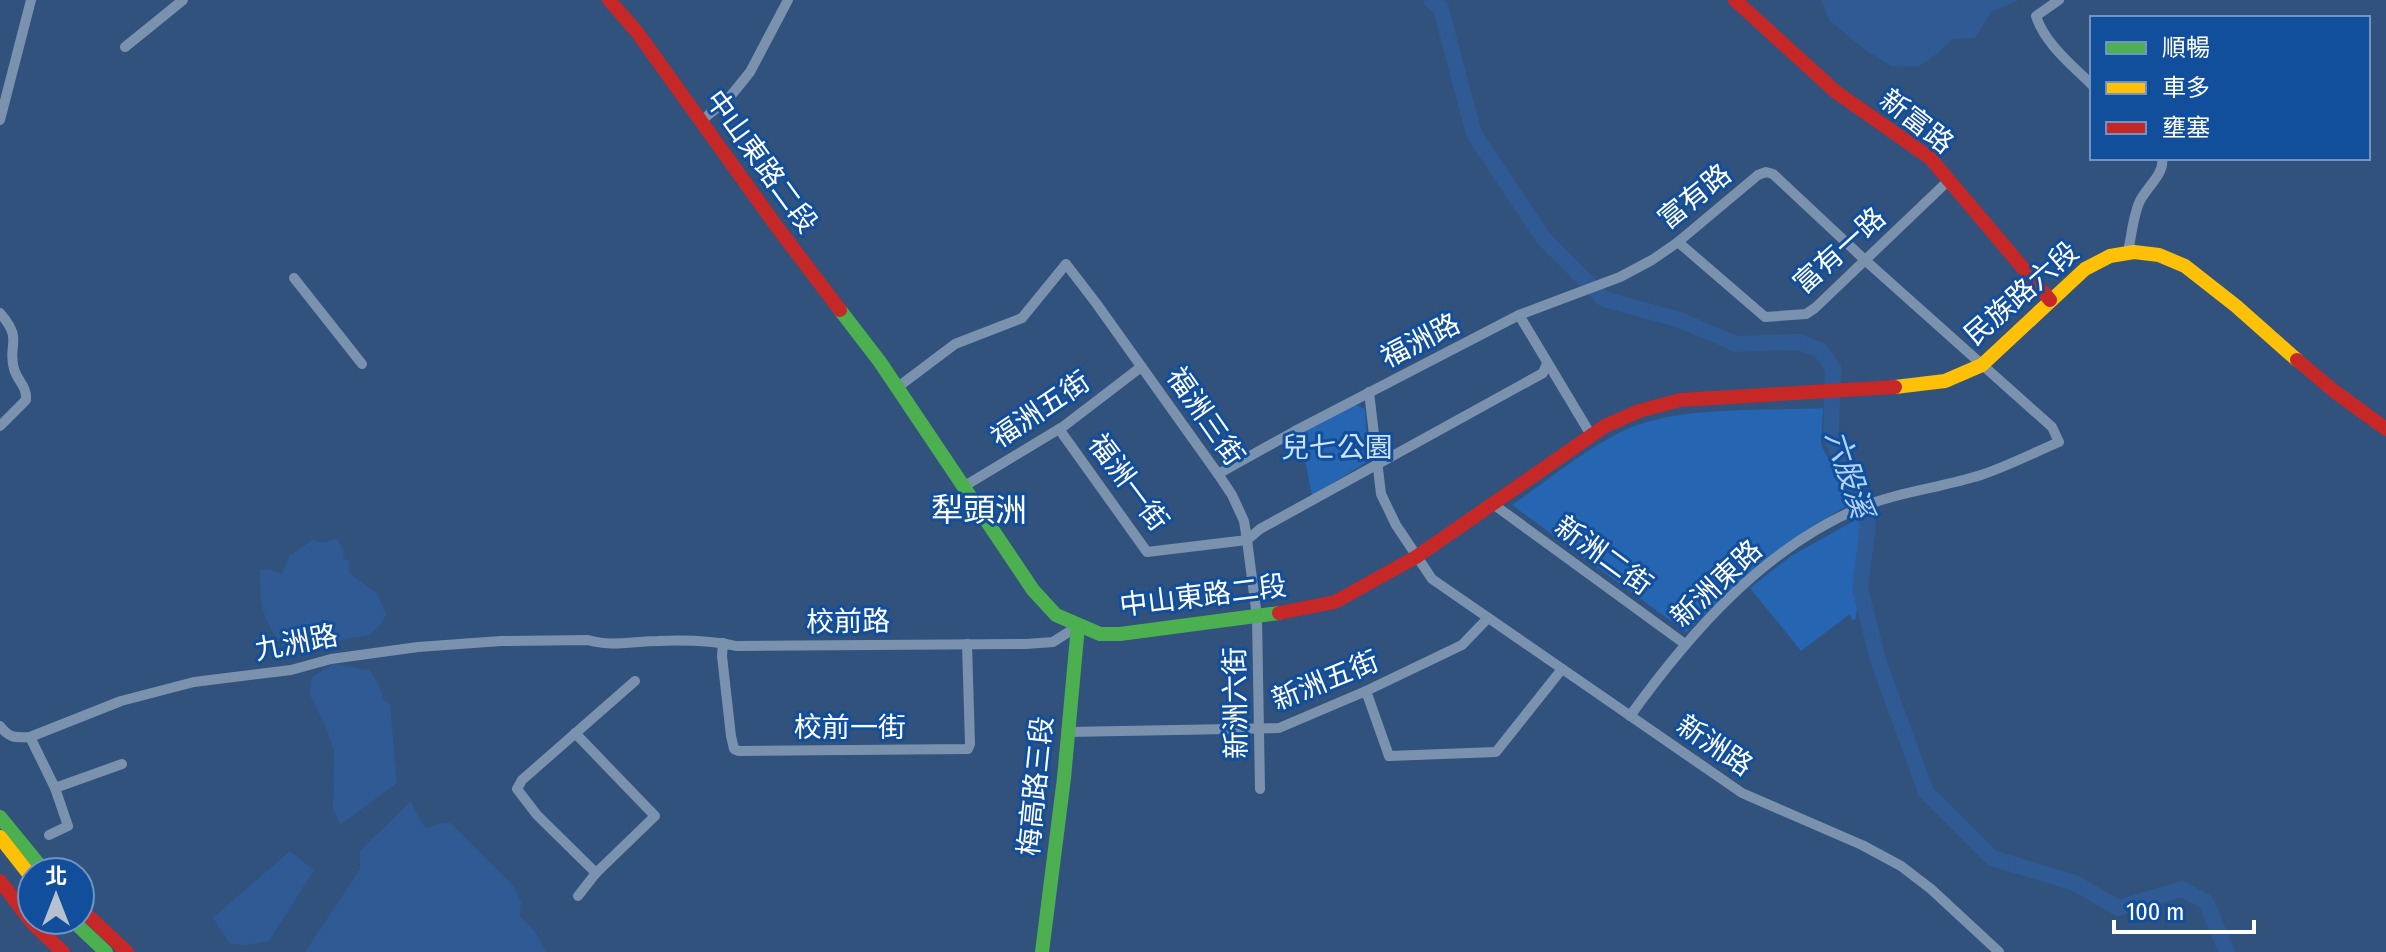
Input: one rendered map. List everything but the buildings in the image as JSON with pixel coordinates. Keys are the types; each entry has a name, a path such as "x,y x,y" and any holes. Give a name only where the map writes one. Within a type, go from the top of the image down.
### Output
{"main road":[{"name":"中山東路二段","path":"609,0 637,32 898,387 1033,590 1056,615 1078,626 1100,634 1120,634 1257,617 1335,602 1416,557 1605,426 1639,411 1680,400"},
{"name":"新富路","path":"1735,0 1836,92 1930,158 2050,300"},
{"name":"民族路六段","path":"1680,400 1945,381 1982,365 2085,269 2104,256 2128,251"},
{"path":"2128,251 2169,258 2185,266 2319,378 2386,429"},
{"name":"梅高路三段","path":"1042,952 1064,778 1078,626"},
{"path":"0,817 32,856"},
{"path":"0,837 16,858"},
{"path":"0,854 16,874"},
{"path":"0,881 33,924 63,952"},
{"path":"96,923 127,952"},
{"path":"72,936 89,952"},
{"path":"89,936 106,952"}],"street":[{"path":"0,120 31,0"},
{"path":"125,47 183,0"},
{"path":"701,121 729,98 750,72 788,0"},
{"path":"2059,0 2036,16 2040,27 2090,83"},
{"path":"2128,251 2140,201 2160,172 2162,160"},
{"name":"富有路","path":"1519,315 1620,277 1652,260 1758,175 1766,172 1773,174 2052,427 2059,442"},
{"name":"富有一路","path":"1678,242 1765,317 1806,314 1949,180"},
{"name":"福洲三街","path":"898,387 955,344 1022,318 1066,264 1232,495 1244,521 1257,617"},
{"path":"294,278 362,364"},
{"path":"0,313 11,325 15,336 15,372 26,392 26,400 0,426"},
{"path":"1519,315 1591,435"},
{"name":"福洲路","path":"1416,557 1387,509 1378,482 1369,392 1519,315"},
{"name":"福洲一街","path":"1059,429 1147,552 1247,540 1260,529 1543,373 1547,363"},
{"name":"福洲五街","path":"963,487 1059,429 1141,367"},
{"path":"1218,474 1369,392"},
{"name":"新洲東路","path":"1630,716 1685,644 1754,574 1802,539 1874,502 1980,475 2059,442"},
{"name":"新洲二街","path":"1493,504 1685,644"},
{"name":"新洲路","path":"1416,557 1432,579 1742,793 1862,845 1901,866 1931,889 1999,952"},
{"name":"新洲六街","path":"1257,617 1260,789"},
{"name":"新洲五街","path":"1067,732 1279,728 1462,645 1488,618"},
{"name":"校前路","path":"614,643 659,641 736,646 1026,644 1053,642 1078,626"},
{"name":"九洲路","path":"30,737 121,701 194,682 291,670 331,659 418,647 501,641 588,640 601,644 614,643"},
{"name":"校前一街","path":"723,643 731,736 734,749 739,751 968,749 967,644"},
{"path":"1366,691 1389,756 1496,752 1562,669"},
{"path":"596,873 537,815 517,789 522,780 635,681"},
{"path":"0,726 14,739 30,737 55,788 68,826 49,835"},
{"path":"575,733 655,816 596,873 578,896"},
{"path":"55,788 122,764"}],"green space":[{"name":"兒七公園","path":"1353,404 1365,409 1368,461 1312,496 1300,434"},
{"path":"1823,408 1821,444 1850,504 1760,563 1686,632 1512,505 1602,443 1653,420 1700,413"},
{"path":"1861,517 1865,535 1856,618 1852,621 1850,614 1801,651 1750,588 1791,556"}],"shaded area":[{"path":"1821,0 2019,0 1991,12 1975,38 1953,39 1918,67 1891,66 1865,50 1829,20"},
{"path":"336,538 344,550 343,558 349,561 350,574 377,593 386,614 370,635 287,649 267,622 260,570 270,569 282,574 289,556 312,540 324,543"},
{"path":"333,664 369,670 384,700 390,704 397,783 340,825 333,808 334,751 310,695 312,677"},
{"path":"411,801 427,828 450,823 514,887 521,901 520,917 535,931 546,952 305,952 360,869 360,851"},
{"path":"290,851 314,870 269,941 230,944 213,918"}],"waterway":[{"name":"六股溪","path":"1431,0 1441,9 1474,134 1544,239 1604,299 1680,320 1736,344 1799,342 1820,350 1833,368 1831,437 1868,525 1860,588 1878,660 1926,792 1992,858 2075,883 2118,908 2182,889 2206,902 2227,952"}],"traffic: fast":[{"path":"840,310 880,362 1033,590 1056,615 1100,634 1120,634 1279,613"},
{"path":"1042,952 1064,778 1078,626"},
{"path":"0,817 32,856"},
{"path":"89,936 106,952"}],"traffic: slow":[{"path":"1895,387 1945,381 1982,365 2085,269 2110,256 2134,252 2159,255 2185,266 2297,360"},
{"path":"0,837 16,858"}],"traffic: jam":[{"path":"609,0 637,32 840,310"},
{"path":"1735,0 1836,92 1930,158 2050,300"},
{"path":"2297,360 2386,429"},
{"path":"1279,613 1335,602 1416,557 1605,426 1639,411 1680,400 1895,387"},
{"path":"0,881 33,924 63,952"},
{"path":"96,923 127,952"}],"district":[{"name":"犁頭洲","path":"979,510"}]}
